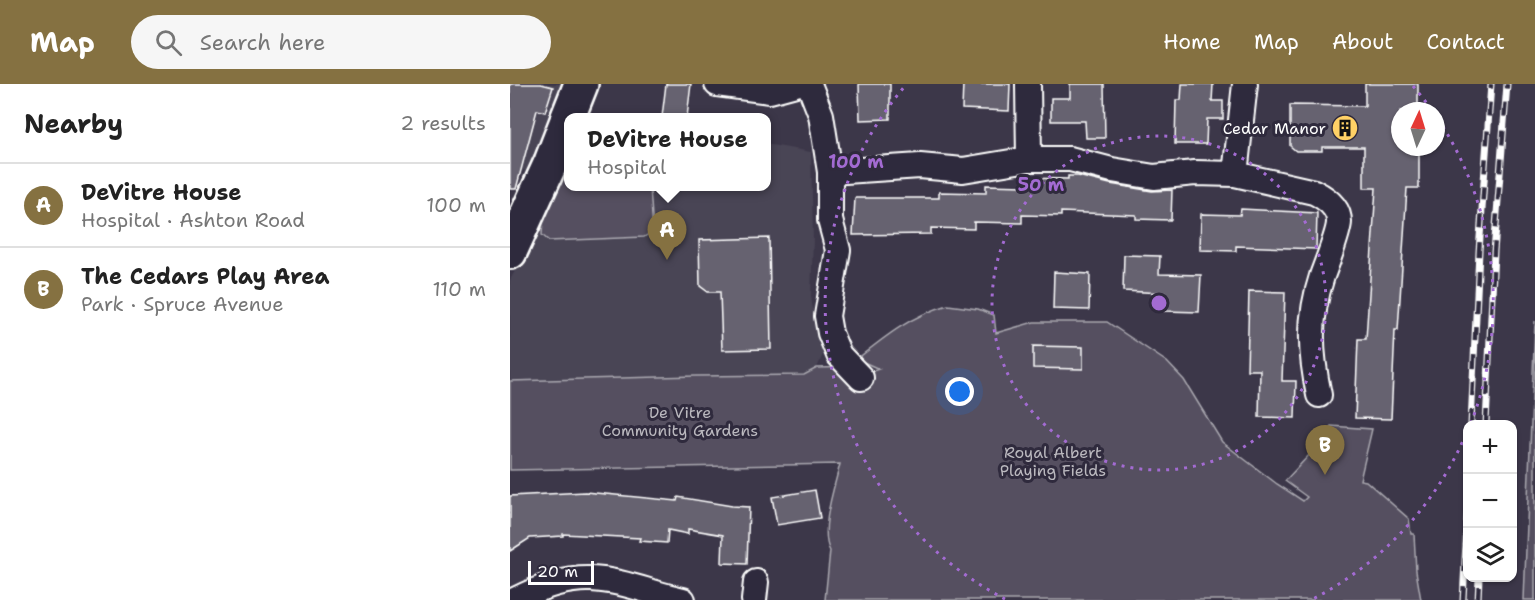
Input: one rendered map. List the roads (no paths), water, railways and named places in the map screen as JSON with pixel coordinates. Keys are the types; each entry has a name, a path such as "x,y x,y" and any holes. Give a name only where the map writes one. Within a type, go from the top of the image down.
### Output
{"main road":[{"path":"570,113 581,84"},
{"path":"510,252 564,128"}],"street":[{"path":"717,84 770,91 796,84"},
{"path":"809,84 821,116 830,172 830,220 838,250 827,316 830,333 839,355 861,378"},
{"path":"1028,84 1029,159"},
{"path":"1235,174 1245,84"},
{"path":"830,172 920,166 963,170 1029,159 1071,159 1112,170 1154,177 1195,173 1235,174 1314,192 1326,198 1335,208 1339,222 1312,315 1313,364 1319,395"},
{"path":"514,600 559,582 592,579 683,600"}],"railway":[{"path":"1471,420 1479,251 1491,84"},
{"path":"1486,420 1494,252 1507,84"},
{"path":"1463,600 1467,528"},
{"path":"1478,600 1479,582"}],"place":[{"name":"Cedar Manor","path":"1345,128"},
{"name":"DeVitre House","path":"667,260"},
{"name":"The Cedars Play Area","path":"1325,475"}],"park label":[{"name":"De Vitre Community Gardens","path":"680,421"},
{"name":"Royal Albert Playing Fields","path":"1053,461"}]}
